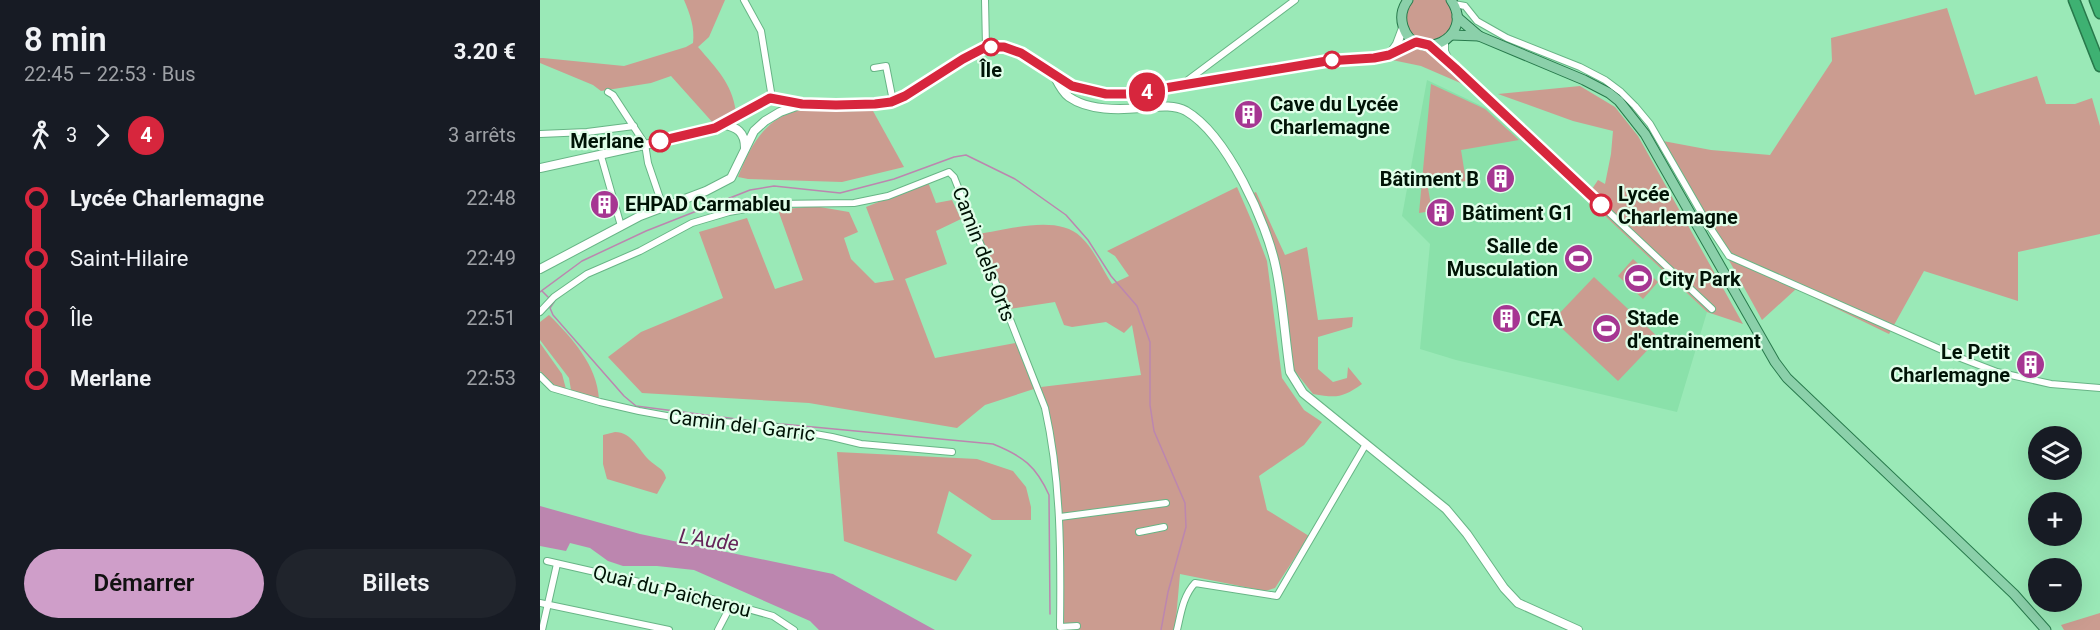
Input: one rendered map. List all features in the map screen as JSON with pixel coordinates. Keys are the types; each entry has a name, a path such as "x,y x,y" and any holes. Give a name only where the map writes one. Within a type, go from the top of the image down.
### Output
{"highway":[{"path":"2074,0 2100,66"},
{"path":"2095,0 2100,13"}],"main road":[{"path":"1405,2 1401,17 1403,28 1408,37 1416,42 1429,45 1448,38 1479,36"},
{"path":"1452,2 1457,16 1479,36 1584,80 1619,101 1645,134 1775,362 1787,378 2014,594 2046,630"},
{"path":"1448,38 1455,28 1457,16"},
{"path":"1389,55 1397,44 1403,28"},
{"path":"540,168 708,131 770,98 802,104 856,105 893,101 986,47 1004,47 1021,53 1072,86 1106,94 1129,94 1327,61 1374,58 1389,55 1416,42"},
{"path":"770,98 777,105 790,108"},
{"path":"765,121 772,108 770,98"},
{"path":"540,269 621,226 706,191 731,178 754,131 765,121 802,104"},
{"path":"722,124 730,125 741,131 745,148"}],"street":[{"path":"744,0 761,31 770,82 770,98"},
{"path":"985,0 986,47"},
{"path":"1185,86 1188,80 1295,0"},
{"path":"1452,2 1465,6 1477,21 1507,38 1580,67 1605,80 1621,92 1650,124 1729,256 1997,372 2051,384 2100,388"},
{"path":"1448,38 1447,56 1455,68"},
{"path":"1429,45 1712,309"},
{"path":"874,68 886,66 893,101"},
{"path":"1053,74 1059,87 1070,98 1087,105 1126,109 1173,107 1186,111 1208,129 1239,174 1268,240 1276,267 1290,372 1294,381 1303,393 1446,509 1467,534 1504,588 1518,603 1578,630"},
{"path":"608,92 613,95 645,144 648,163 663,207"},
{"path":"540,134 587,132 634,126"},
{"path":"601,156 621,226"},
{"name":"Camin dels Orts","path":"541,311 554,297 587,274 640,251 692,223 729,212 773,204 854,202 888,196 949,172 954,177 1045,408 1051,434 1060,517 1060,627 1077,627"},
{"name":"Camin del Garric","path":"540,376 552,388 639,411 683,419 765,425 861,444 952,452"},
{"path":"1177,630 1189,590 1195,584 1277,596 1366,444"},
{"path":"1060,517 1166,503"},
{"path":"1139,532 1164,527"},
{"name":"Quai du Paicherou","path":"547,561 705,597 773,616 794,630"},
{"path":"542,630 557,564"},
{"path":"540,603 669,630"},
{"path":"718,630 731,605"}],"shaded area":[{"path":"684,0 725,0 709,37 698,47 727,84 734,102 736,112 714,124 671,76 651,83 601,91 593,85 540,63 540,58 543,58 624,66 686,47 693,43 693,32"},
{"path":"1412,0 1447,0 1453,17 1450,30 1441,37 1429,39 1418,37 1409,29 1406,17"},
{"path":"1947,8 1975,95 2037,76 2046,104 2075,104 2092,98 2100,126 2100,234 2018,252 2018,301 1924,271 1889,334 1796,289 1762,320 1663,141 1711,150 1770,155 1832,61 1831,38"},
{"path":"1419,47 1434,54 1466,83 1465,85 1421,66 1392,60 1404,51"},
{"path":"1427,80 1486,108 1707,312 1677,412 1456,360 1420,349 1430,244 1402,216"},
{"path":"1431,84 1485,109 1519,140 1461,150 1466,181 1428,188 1432,211 1419,213"},
{"path":"1580,86 1615,107 1638,136 1743,324 1707,312 1586,198 1598,180 1605,184 1613,131 1573,121 1498,94"},
{"path":"801,110 873,111 904,167 842,182 738,177 748,154 761,134 778,119"},
{"path":"928,182 936,203 952,200 961,219 936,231 947,264 905,279 935,358 1021,342 1041,387 1141,375 1132,325 1124,333 1106,322 1072,327 1064,325 1055,302 1009,309 978,234 1032,225 1059,226 1071,230 1090,247 1112,284 1129,276 1115,256 1107,251 1237,187 1267,261 1282,378 1304,410 1322,422 1304,445 1259,476 1267,510 1309,536 1275,588 1265,591 1180,574 1175,630 1061,630 1063,518 1040,387 985,405 957,428 809,403 642,393 608,357 641,332 723,298 699,232 747,218 775,289 803,280 778,210 814,206 849,212 858,232 844,238 851,259 875,283 894,280 866,207"},
{"path":"1256,192 1285,255 1307,247 1318,320 1353,317 1352,327 1318,337 1318,369 1333,382 1347,378 1348,367 1362,384 1349,392 1334,396 1313,394 1294,370 1283,318 1276,267 1249,195"},
{"name":"City Park","path":"1633,259 1658,282 1643,299 1618,276"},
{"name":"Stade d'entrainement","path":"1594,277 1659,338 1618,381 1553,320"},
{"path":"549,315 582,353 594,375 599,399 571,390 569,378 540,340 540,322"},
{"path":"540,343 562,374 566,389 554,385 540,371"},
{"path":"615,432 631,438 649,460 663,472 666,478 657,494 607,479 603,464 603,435"},
{"path":"837,452 977,459 1013,471 1026,487 1031,507 1031,520 992,520 949,491 937,533 972,555 956,581 844,541"},
{"path":"540,506 640,534 833,574 935,630 819,630 810,621 694,570 657,566 623,566 608,561 590,548 570,543 566,551 540,546"},
{"path":"2100,613 2100,630 2064,630 2061,625"}],"waterway":[{"path":"540,292 582,261 646,231 750,190 774,186 840,193 894,179 954,157 966,155 1015,179 1066,215 1088,240 1111,276 1137,306 1150,342 1150,405 1154,431 1185,503 1186,527 1168,592 1161,630"},
{"path":"542,291 549,298"},
{"path":"553,301 550,308 553,315 624,396 636,406 760,422"},
{"path":"771,423 993,444 1013,453 1033,469 1049,495 1050,614"}],"bus line":[{"name":"4","path":"660,141 708,131 770,98 802,104 891,102 905,96 977,50 986,47 1004,47 1021,53 1072,86 1106,94 1129,94 1327,61 1374,58 1389,55 1416,42 1429,45 1601,205"}],"place":[{"name":"Île","path":"991,47"},
{"name":"Cave du Lycée Charlemagne","path":"1249,115"},
{"name":"Merlane","path":"660,141"},
{"name":"Bâtiment B","path":"1500,179"},
{"name":"EHPAD Carmableu","path":"604,204"},
{"name":"Lycée Charlemagne","path":"1601,205"},
{"name":"Bâtiment G1","path":"1441,213"},
{"name":"Salle de Musculation","path":"1579,258"},
{"name":"City Park","path":"1638,279"},
{"name":"CFA","path":"1506,319"},
{"name":"Stade d'entrainement","path":"1606,329"},
{"name":"Le Petit Charlemagne","path":"2031,364"}],"water label":[{"name":"L'Aude","path":"709,540"}]}
